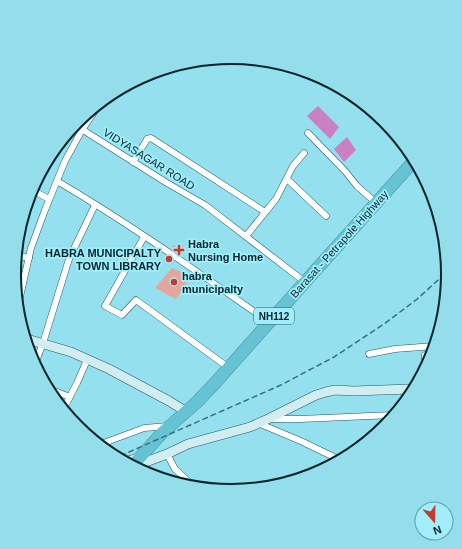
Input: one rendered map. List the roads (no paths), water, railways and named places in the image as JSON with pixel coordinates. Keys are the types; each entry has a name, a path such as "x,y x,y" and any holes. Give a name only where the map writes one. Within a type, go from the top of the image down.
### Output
{"highway":[{"name":"Barasat - Petrapole Highway","path":"137,463 169,425 197,402 229,368 410,165"}],"main road":[{"path":"31,340 71,352 122,376 185,411"},
{"path":"138,463 167,454 188,444 250,427 316,395 326,392 335,390 354,391 407,389"}],"street":[{"path":"21,291 31,248 49,199 65,161 87,122"},
{"name":"VIDYASAGAR ROAD","path":"82,130 206,205 305,282"},
{"path":"308,133 357,186 376,203"},
{"path":"134,162 147,139 151,138 265,212"},
{"path":"246,236 276,199 295,163 304,153"},
{"path":"286,178 326,216"},
{"path":"57,181 171,254 269,322"},
{"path":"38,193 49,199"},
{"path":"38,357 69,259 95,205"},
{"path":"144,237 105,306 122,314 136,300 229,368"},
{"path":"22,257 29,258"},
{"path":"369,354 395,349 428,346"},
{"path":"66,404 87,360"},
{"path":"57,392 70,397"},
{"path":"268,419 300,420 387,415"},
{"path":"258,423 334,457"},
{"path":"105,442 144,428 169,425"},
{"path":"167,454 175,468 186,479"}],"railway":[{"path":"123,454 281,385 334,357 384,324 416,300 441,277"}],"place":[{"name":"Habra Nursing Home","path":"179,250"},
{"name":"HABRA MUNICIPALTY TOWN LIBRARY","path":"169,259"},
{"name":"habra municipalty","path":"174,282"}]}
